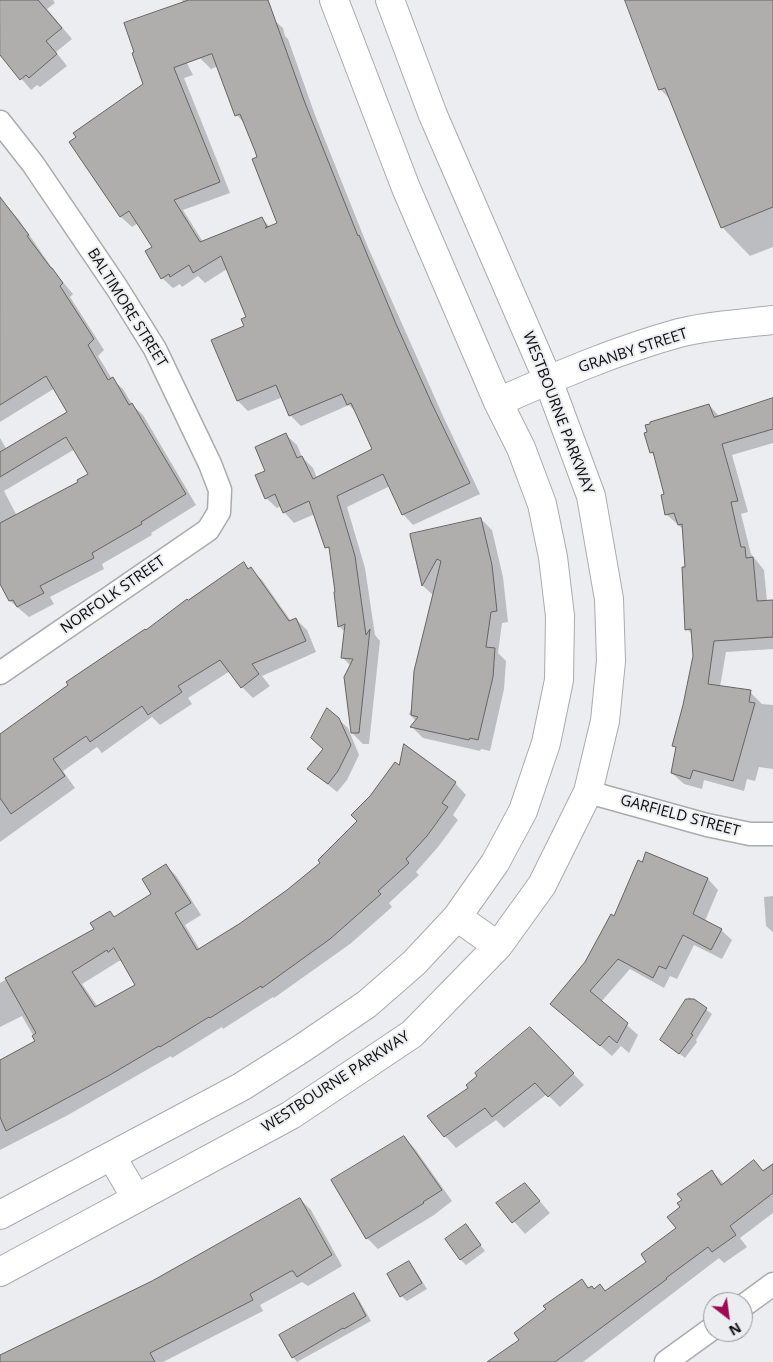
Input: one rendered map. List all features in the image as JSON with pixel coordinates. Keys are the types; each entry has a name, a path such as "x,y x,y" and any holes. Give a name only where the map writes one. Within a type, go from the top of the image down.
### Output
{"main road":[{"path":"0,1215 241,1087 367,1004 414,963 457,917 495,863 523,811 546,742 559,680 560,616 553,557 542,504 521,448 498,402 406,188 334,0"},
{"name":"WESTBOURNE PARKWAY","path":"0,1272 290,1114 412,1034 498,946 542,885 588,792 605,721 611,661 609,599 591,496 548,380 433,115 390,0"},
{"name":"GRANBY STREET","path":"498,402 620,352 680,333 773,320"},
{"path":"457,917 498,946"},
{"path":"112,1157 136,1198"}],"street":[{"name":"BALTIMORE STREET","path":"0,122 33,164 117,288 155,350 210,464 220,490 219,512"},
{"name":"NORFOLK STREET","path":"0,673 208,530 219,512"},
{"name":"GARFIELD STREET","path":"588,792 707,825 750,834 773,834"},
{"path":"753,1299 773,1284"},
{"path":"666,1362 703,1335"}],"building":[{"path":"0,0 38,0 62,28 46,41 57,54 29,78 26,75 20,80 0,55"},
{"path":"189,0 268,0 305,103 358,236 432,404 470,483 402,515 383,474 337,496 355,556 366,635 370,629 359,733 351,733 344,677 353,659 341,658 345,624 338,627 329,547 325,548 309,501 283,513 275,494 265,499 255,475 265,471 255,447 286,433 297,458 302,456 313,479 372,449 351,403 347,405 342,394 289,416 276,385 237,401 211,340 244,326 241,319 246,317 221,256 193,273 189,265 170,277 169,274 161,279 145,251 152,247 129,211 120,217 69,142 76,137 73,133 143,84 124,23","holes":["212,54 235,116 240,114 255,151 257,157 252,159 277,223 265,228 267,227 262,217 200,242 174,200 220,182 174,68"]},
{"path":"625,0 773,0 773,207 721,228 665,88 659,90"},
{"path":"0,197 63,283 60,286 94,339 88,345 108,380 113,377 129,405 132,403 186,494 141,522 142,524 92,553 94,558 40,586 44,593 17,607 13,600 9,601 0,584 0,523 78,482 77,480 88,474 66,437 0,477 0,452 67,412 46,376 0,405"},
{"path":"773,398 773,429 722,444 738,501 731,502 741,547 745,547 746,558 753,557 757,601 773,600 773,637 714,641 708,684 751,690 749,702 755,703 733,781 693,770 690,779 671,773 676,747 672,746 693,656 691,629 685,630 682,567 685,567 682,524 678,525 674,513 665,515 661,495 664,494 653,452 650,453 644,433 647,432 645,425 709,404 714,417"},
{"path":"481,518 492,565 497,611 491,612 486,647 495,648 493,677 478,740 470,738 469,740 410,727 418,717 411,715 414,671 441,561 437,559 422,586 410,534"},
{"path":"244,562 248,569 251,567 289,621 296,618 306,641 252,664 259,674 241,688 220,660 178,686 182,692 148,715 142,706 90,742 86,736 53,759 65,776 11,814 0,798 0,734 68,685 66,682 146,630 187,599"},
{"path":"327,708 339,718 351,745 338,771 328,784 307,769 323,749 311,738"},
{"path":"404,744 456,782 442,803 448,807 427,836 406,859 409,863 378,891 381,894 330,939 262,988 261,986 160,1047 6,1131 0,1117 0,1060 35,1041 32,1036 36,1033 5,978 94,929 90,923 110,911 114,917 151,894 142,879 166,864 191,903 175,913 197,950 239,924 287,890 320,863 318,860 357,821 351,815 370,796 395,762 399,765","holes":["114,948 135,985 95,1007 72,972 107,950 108,952"]},
{"path":"646,852 708,878 693,914 722,929 711,950 683,935 666,969 659,966 653,978 618,959 590,991 628,1023 617,1043 609,1036 600,1046 550,1004 585,962 611,914 614,916 638,860 642,862"},
{"path":"686,999 694,999 707,1008 691,1034 693,1035 679,1054 660,1040"},
{"path":"530,1027 574,1073 548,1097 535,1083 492,1117 485,1108 444,1137 427,1116 468,1088 466,1085 477,1076 475,1073"},
{"path":"404,1136 442,1190 366,1239 331,1180"},
{"path":"754,1160 763,1171 773,1164 773,1193 730,1226 736,1235 712,1252 708,1247 555,1362 487,1362 519,1340 514,1333 546,1309 543,1306 582,1279 588,1288 592,1286 594,1289 600,1284 605,1291 646,1262 641,1254 676,1228 667,1217 680,1207 677,1203 682,1200 677,1194 712,1170 721,1185"},
{"path":"525,1183 540,1201 512,1223 496,1203"},
{"path":"300,1198 332,1255 297,1277 291,1271 250,1294 253,1300 150,1353 155,1362 0,1362 0,1355 152,1281"},
{"path":"466,1224 481,1245 460,1260 445,1239"},
{"path":"409,1261 422,1283 400,1297 387,1274"},
{"path":"354,1293 366,1316 292,1358 279,1335"}]}
